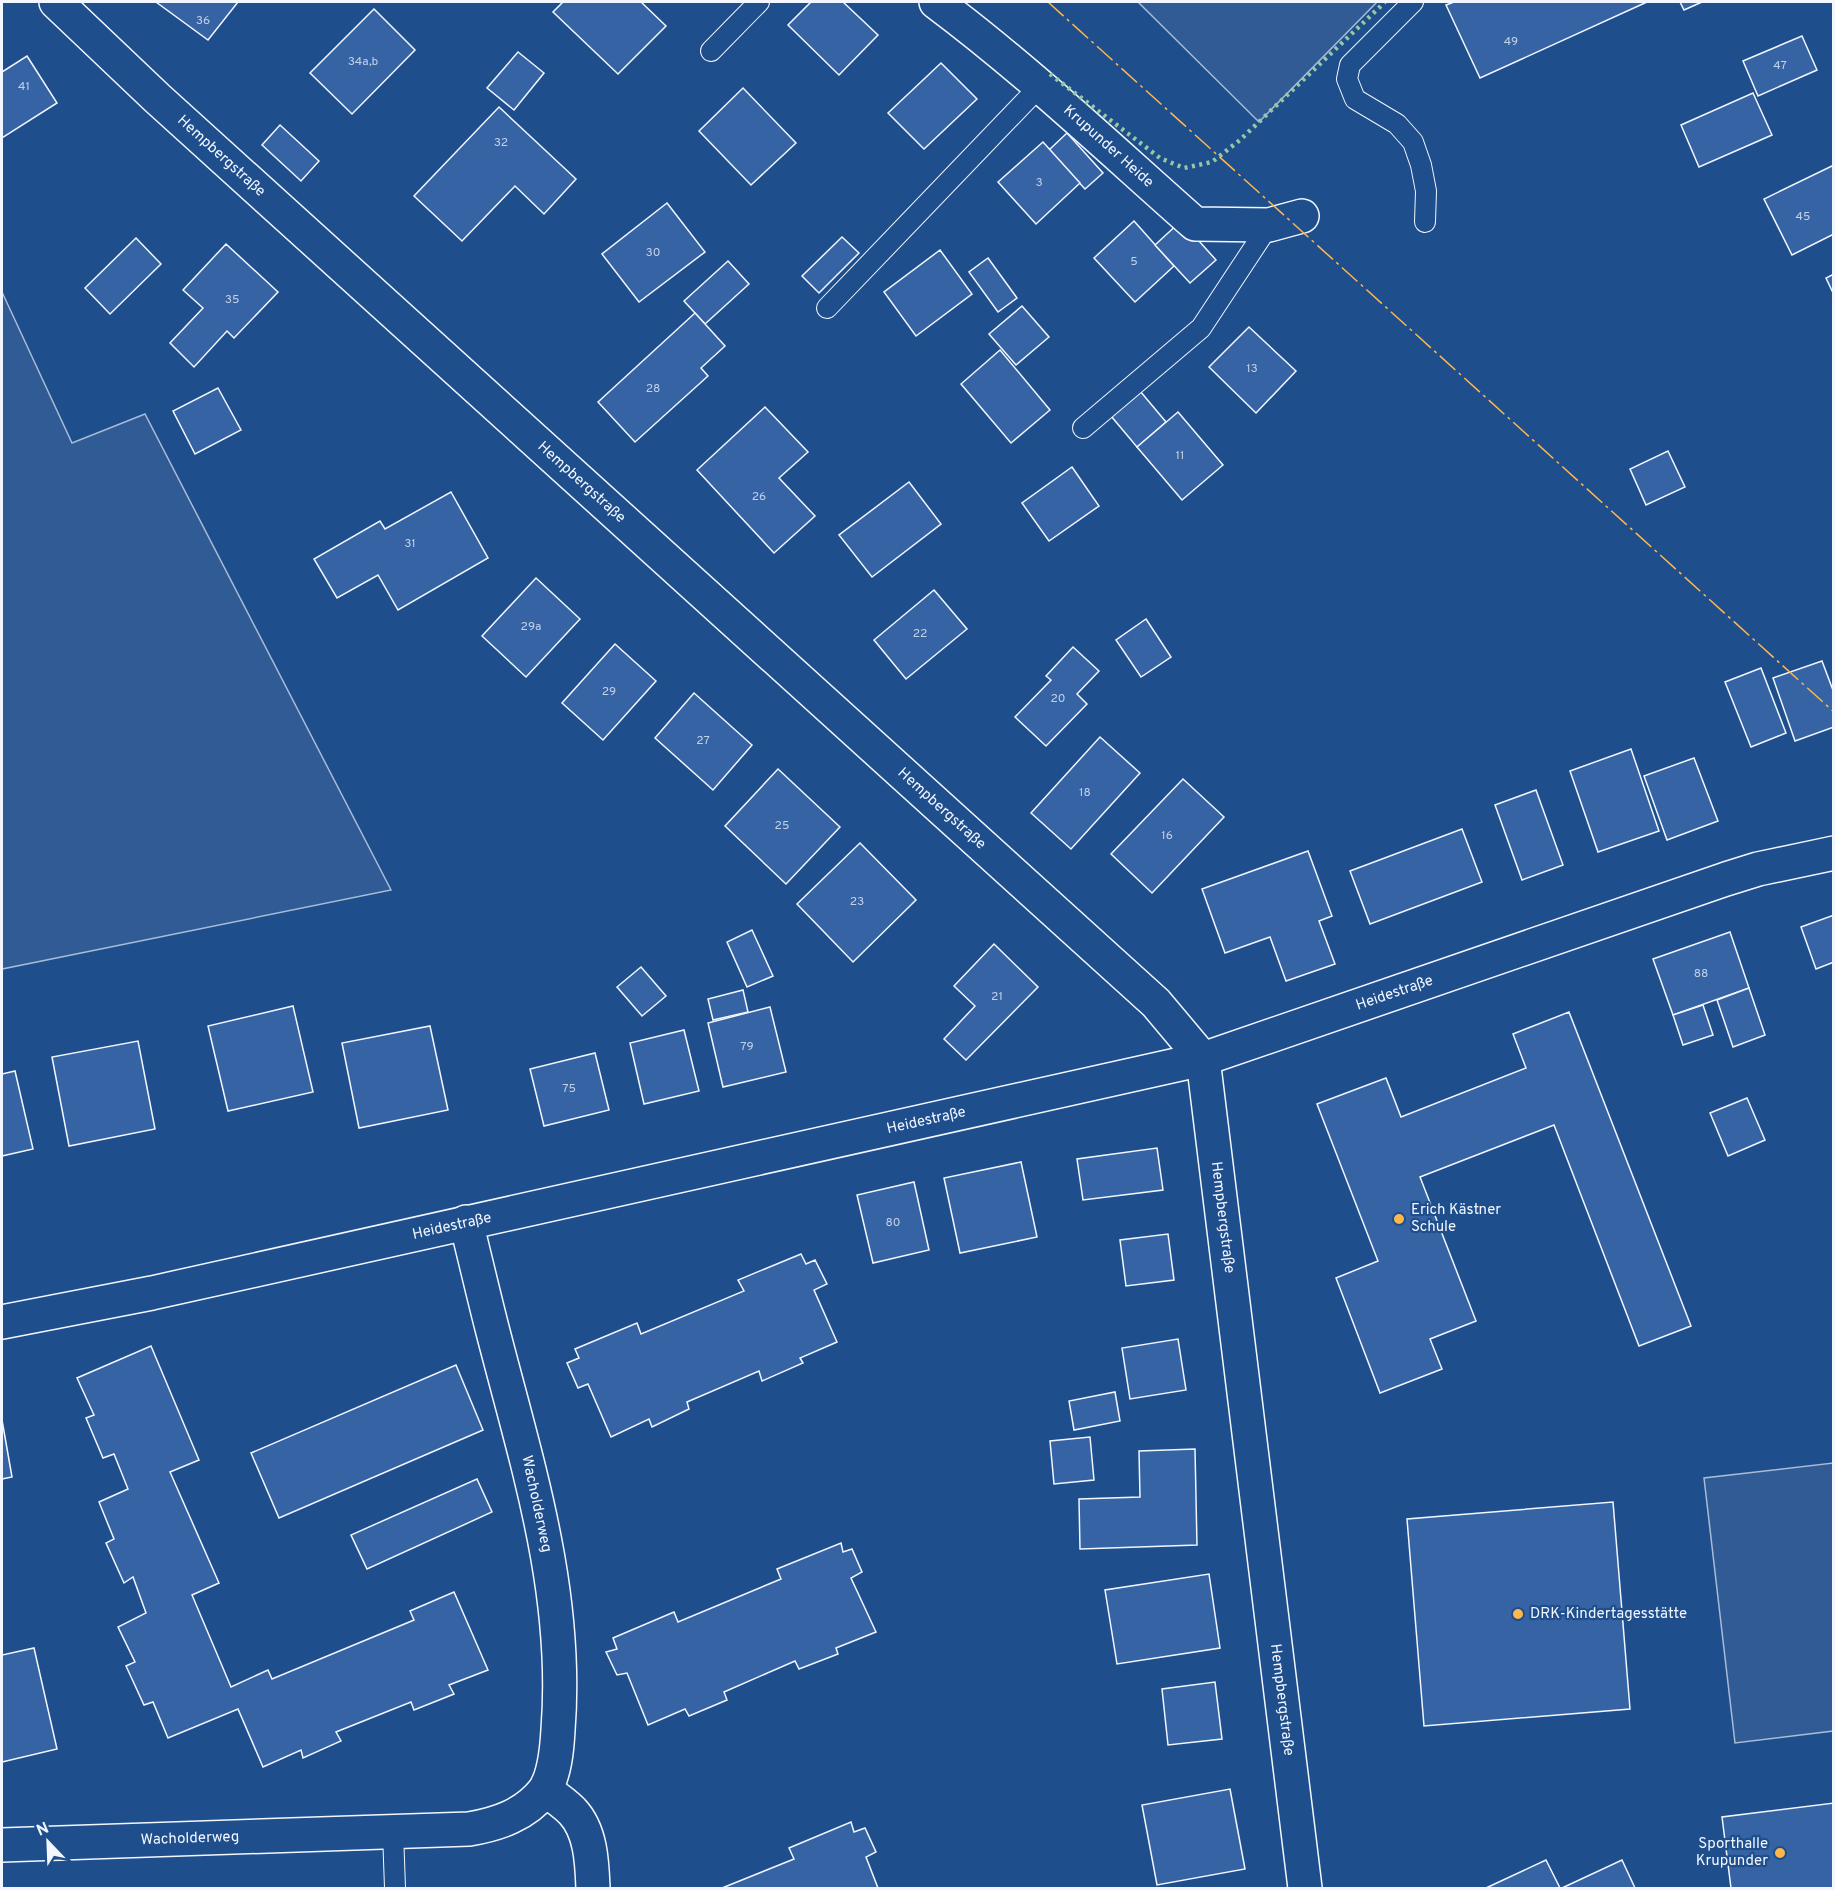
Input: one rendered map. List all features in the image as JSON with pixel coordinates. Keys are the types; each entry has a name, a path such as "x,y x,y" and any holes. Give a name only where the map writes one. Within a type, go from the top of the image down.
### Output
{"street":[{"name":"Hempbergstraße","path":"56,2 166,106 1156,1003 1203,1059 1305,1888"},
{"name":"Krupunder Heide","path":"936,2 975,31 1040,86 1195,224 1269,225 1302,216"},
{"name":"Heidestraße","path":"2,1322 152,1293 1203,1059 1726,879 1833,853"},
{"name":"Wacholderweg","path":"2,1845 469,1829 499,1824 526,1808 545,1790 556,1759 561,1699 552,1585 542,1524 466,1222"},
{"path":"545,1790 572,1811 586,1834 592,1865 593,1888"}],"lane":[{"path":"711,51 759,2"},
{"path":"1413,2 1350,65 1347,79 1355,99 1397,124 1413,142 1421,165 1426,192 1425,222"},
{"path":"827,308 1040,86"},
{"path":"1083,428 1201,328 1269,225"},
{"path":"393,1832 395,1888"}],"shaded area":[{"path":"1138,2 1377,2 1259,122"},
{"path":"2,292 72,443 145,414 391,890 2,969"},
{"path":"1833,1463 1833,1731 1735,1743 1704,1478"}],"building":[{"path":"156,2 238,2 208,40"},
{"path":"563,2 641,2 666,26 618,74 553,12"},
{"path":"811,2 843,2 878,35 839,75 788,25"},
{"path":"1454,2 1647,2 1480,78 1446,5"},
{"path":"1680,2 1702,2 1684,10"},
{"path":"374,9 415,50 352,114 310,73"},
{"path":"1802,36 1817,70 1758,96 1743,61"},
{"path":"518,52 544,73 514,110 487,88"},
{"path":"27,56 57,103 2,138 2,72"},
{"path":"941,63 977,99 924,149 888,113"},
{"path":"743,88 796,143 751,185 699,131"},
{"path":"1753,93 1772,135 1699,167 1681,125"},
{"path":"499,107 576,179 544,214 515,186 462,241 414,196"},
{"path":"280,125 319,161 301,181 262,145"},
{"path":"1067,133 1103,173 1085,189 1049,150"},
{"path":"1043,142 1080,183 1036,224 998,182"},
{"path":"1834,165 1834,234 1792,255 1764,199"},
{"path":"667,203 705,252 639,302 602,254"},
{"path":"1134,221 1174,266 1135,302 1094,258"},
{"path":"1181,221 1216,260 1190,283 1155,245"},
{"path":"842,237 859,253 819,293 802,276"},
{"path":"136,238 161,264 110,314 85,288"},
{"path":"226,244 278,292 234,338 227,331 194,367 170,343 203,308 183,290"},
{"path":"940,250 972,294 916,336 884,292"},
{"path":"988,258 1017,298 998,312 969,272"},
{"path":"728,261 749,284 705,324 684,301"},
{"path":"1834,274 1834,295 1826,278"},
{"path":"1022,306 1049,337 1016,365 989,334"},
{"path":"695,313 725,346 701,368 708,376 635,442 598,402"},
{"path":"1249,327 1296,371 1256,413 1209,367"},
{"path":"1000,350 1050,410 1011,443 961,384"},
{"path":"218,388 241,430 195,454 173,411"},
{"path":"1140,391 1166,422 1137,447 1111,416"},
{"path":"765,407 808,452 779,478 815,516 774,553 697,470"},
{"path":"1178,412 1223,465 1182,500 1137,447"},
{"path":"1668,451 1685,487 1646,505 1630,469"},
{"path":"1072,467 1099,506 1049,541 1022,503"},
{"path":"909,482 941,524 872,577 839,535"},
{"path":"451,492 488,558 398,610 378,575 337,598 314,559 380,521 385,529"},
{"path":"536,578 580,619 526,677 482,636"},
{"path":"934,590 967,629 906,679 874,640"},
{"path":"1146,619 1171,657 1141,677 1116,640"},
{"path":"615,644 656,681 603,740 562,703"},
{"path":"1073,647 1099,671 1077,694 1087,704 1046,746 1015,717 1051,680 1046,676"},
{"path":"1822,661 1834,693 1834,727 1795,741 1773,678"},
{"path":"1761,668 1786,733 1751,747 1725,682"},
{"path":"694,693 752,745 713,790 655,738"},
{"path":"1100,737 1140,773 1071,849 1031,813"},
{"path":"1631,749 1659,831 1598,852 1570,771"},
{"path":"1694,758 1718,821 1667,840 1644,776"},
{"path":"778,769 840,827 786,884 725,826"},
{"path":"1183,779 1224,817 1152,893 1111,854"},
{"path":"1536,790 1563,865 1522,880 1495,805"},
{"path":"1462,829 1482,882 1370,924 1350,871"},
{"path":"860,843 916,900 853,962 797,904"},
{"path":"1308,851 1332,916 1319,921 1335,964 1286,981 1270,937 1225,953 1202,889"},
{"path":"1834,915 1834,962 1816,969 1801,927"},
{"path":"752,930 773,976 747,987 727,942"},
{"path":"1730,932 1749,988 1673,1015 1653,959"},
{"path":"994,944 1038,987 966,1060 944,1039 975,1006 954,986"},
{"path":"641,967 666,996 642,1016 617,987"},
{"path":"1749,988 1765,1035 1733,1047 1717,1000"},
{"path":"743,990 748,1012 713,1020 708,999"},
{"path":"1703,1005 1713,1035 1683,1045 1673,1015"},
{"path":"293,1006 313,1092 228,1111 208,1026"},
{"path":"770,1007 786,1072 723,1087 708,1023"},
{"name":"Erich Kästner Schule","path":"1569,1012 1691,1326 1639,1346 1554,1125 1420,1177 1476,1321 1430,1339 1442,1369 1380,1393 1336,1278 1378,1261 1317,1104 1386,1078 1401,1117 1526,1068 1513,1034"},
{"path":"430,1026 448,1110 359,1128 342,1043"},
{"path":"684,1030 699,1091 644,1104 630,1043"},
{"path":"138,1041 155,1129 69,1146 52,1057"},
{"path":"595,1053 609,1110 544,1126 530,1069"},
{"path":"15,1071 33,1149 2,1156 2,1074"},
{"path":"1747,1098 1765,1140 1728,1156 1710,1113"},
{"path":"1157,1148 1163,1190 1083,1200 1077,1159"},
{"path":"1021,1162 1037,1237 960,1253 944,1178"},
{"path":"914,1182 929,1250 873,1263 857,1195"},
{"path":"1168,1234 1174,1280 1126,1286 1120,1240"},
{"path":"801,1254 806,1264 815,1260 827,1284 814,1290 837,1342 800,1358 803,1363 762,1381 759,1371 687,1402 689,1409 652,1427 649,1419 611,1437 588,1384 578,1388 567,1363 579,1358 575,1349 637,1323 641,1334 744,1291 738,1280"},
{"path":"1178,1339 1186,1390 1130,1399 1122,1348"},
{"path":"151,1346 199,1460 170,1472 219,1583 192,1595 231,1687 268,1670 272,1679 414,1620 410,1611 454,1592 488,1670 449,1685 454,1694 414,1710 411,1702 336,1732 341,1741 303,1758 301,1750 263,1767 238,1709 168,1738 153,1702 144,1705 126,1666 135,1662 118,1627 146,1613 133,1577 124,1583 106,1543 114,1539 99,1502 128,1489 114,1454 103,1458 86,1418 94,1415 77,1378"},
{"path":"456,1365 483,1430 279,1518 251,1453"},
{"path":"1115,1392 1120,1421 1074,1430 1069,1401"},
{"path":"2,1420 12,1477 2,1479"},
{"path":"1090,1437 1094,1480 1054,1484 1050,1441"},
{"path":"1195,1449 1197,1545 1080,1549 1079,1499 1140,1497 1139,1451"},
{"path":"477,1479 492,1512 367,1569 351,1535"},
{"name":"DRK-Kindertagesstätte","path":"1613,1502 1630,1709 1424,1726 1407,1519"},
{"path":"841,1543 843,1552 852,1549 862,1572 851,1578 876,1632 836,1648 838,1654 799,1669 795,1661 724,1692 727,1700 689,1716 685,1709 648,1725 627,1673 617,1675 606,1652 617,1649 613,1638 674,1612 678,1622 781,1579 777,1569"},
{"path":"1209,1574 1220,1648 1117,1664 1105,1590"},
{"path":"34,1648 57,1749 2,1762 2,1655"},
{"path":"1215,1682 1222,1739 1168,1745 1162,1689"},
{"path":"1230,1789 1245,1869 1157,1885 1142,1805"},
{"name":"Sporthalle Krupunder","path":"1834,1803 1834,1888 1731,1888 1722,1817"},
{"path":"851,1822 854,1832 865,1828 876,1852 866,1857 878,1888 722,1888 794,1859 789,1848"},
{"path":"1546,1860 1560,1888 1486,1888"},
{"path":"1622,1860 1635,1888 1562,1888"}],"hedge":[{"path":"1050,74 1160,158 1184,168 1212,162 1240,140 1385,2"}],"power":[{"path":"1048,2 1834,712"}],"place":[{"name":"Erich Kästner Schule","path":"1399,1219"},
{"name":"DRK-Kindertagesstätte","path":"1518,1614"},
{"name":"Sporthalle Krupunder","path":"1780,1853"}]}
